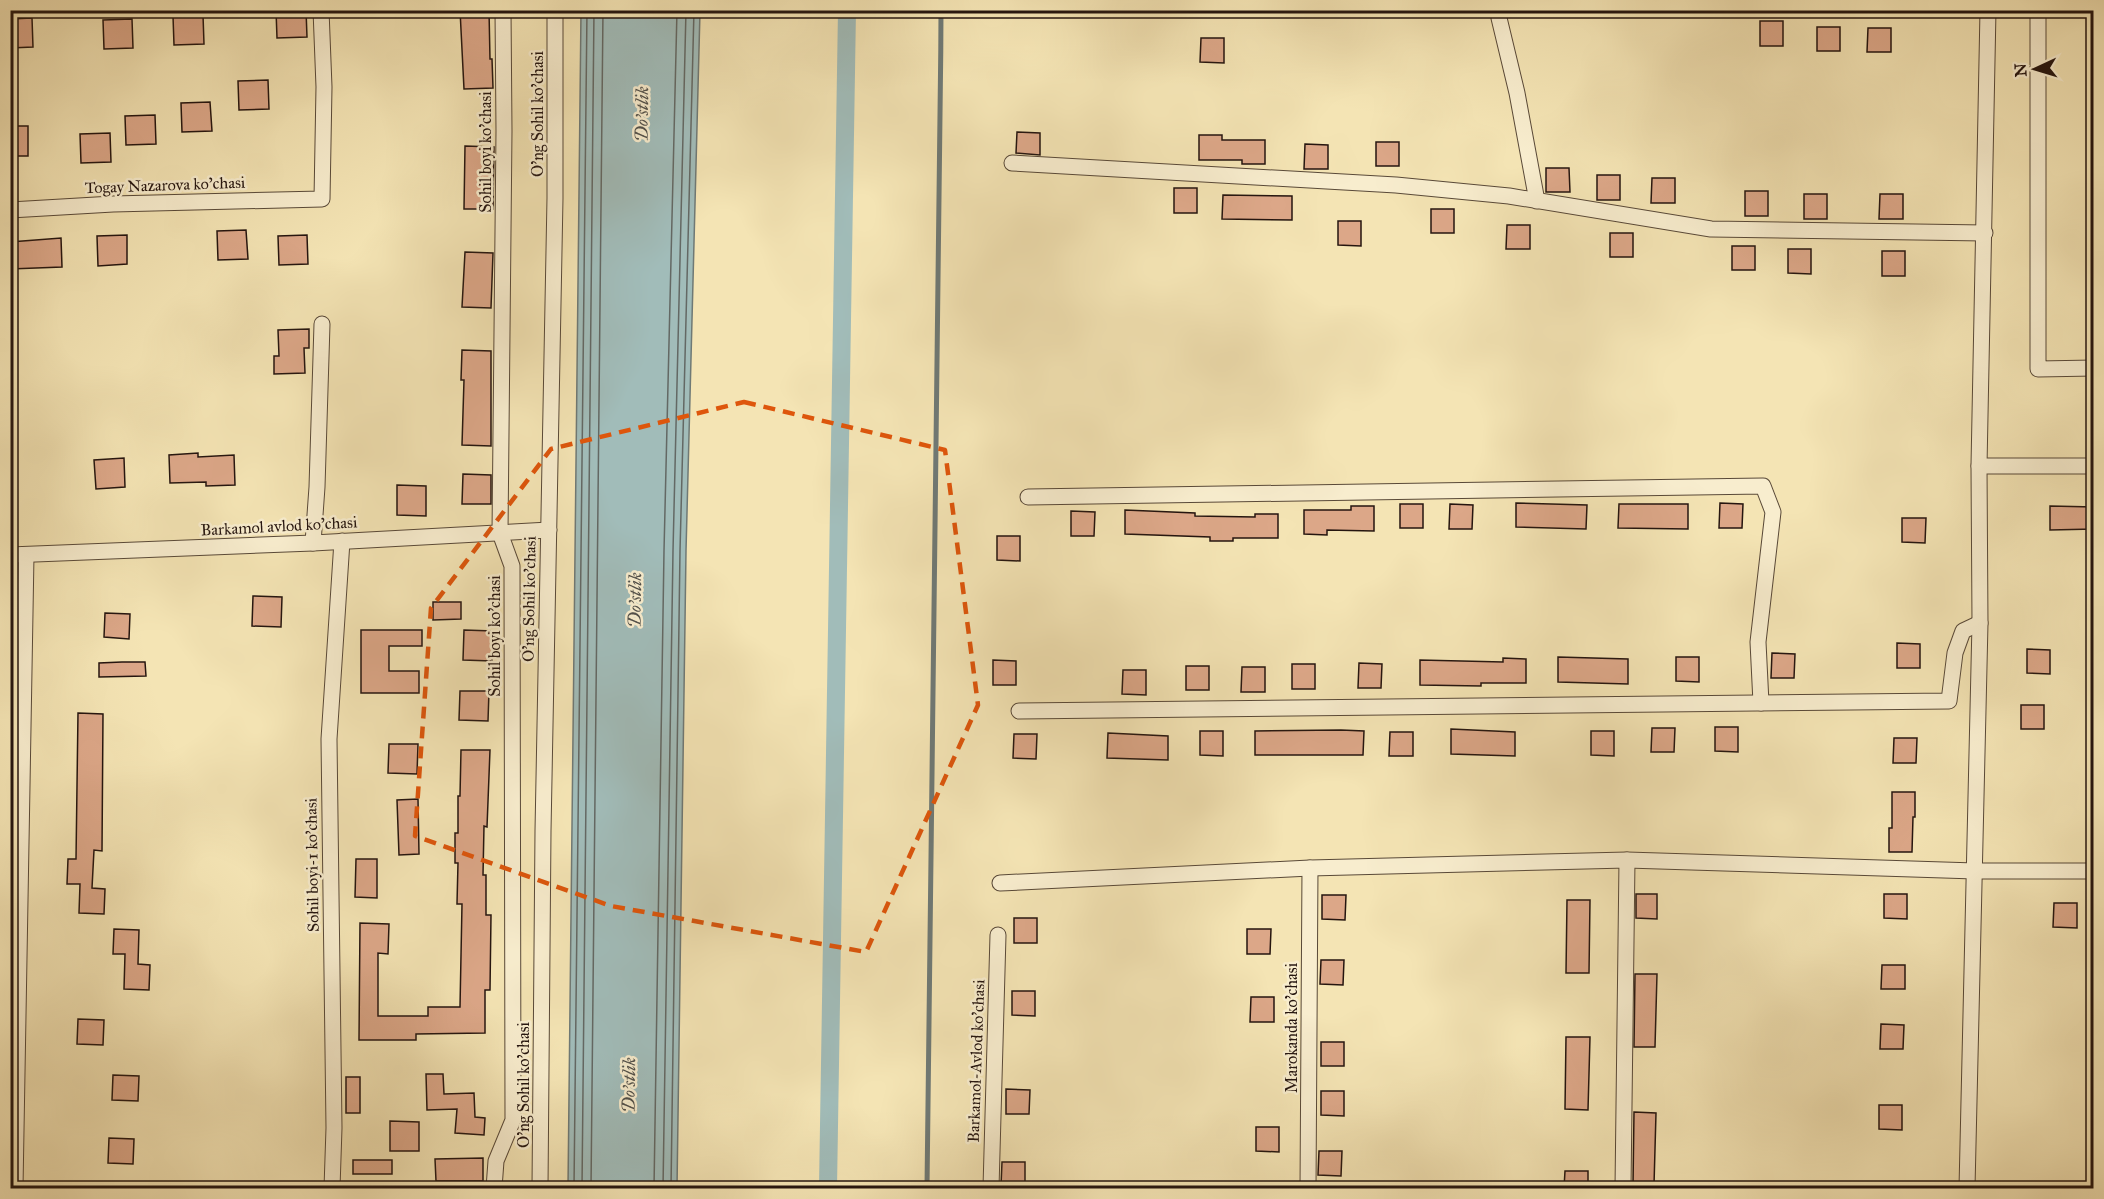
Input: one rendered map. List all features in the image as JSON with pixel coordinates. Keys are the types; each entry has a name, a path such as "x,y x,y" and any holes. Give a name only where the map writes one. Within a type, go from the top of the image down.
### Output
{"street":[{"name":"Togay Nazarova ko'chasi","path":"10,210 112,204 321,199 324,87 321,10"},
{"name":"Sohil boyi ko'chasi","path":"494,1188 496,1161 513,1120 512,566 500,533 503,10"},
{"name":"O'ng Sohil ko'chasi","path":"540,1188 543,831 555,198 555,10"},
{"path":"1499,10 1537,201"},
{"path":"1967,1188 1980,623 1978,466 1985,233 1988,10"},
{"path":"2038,10 2038,369 2094,368"},
{"path":"1012,164 1396,185 1537,201 1711,230 1985,233"},
{"path":"313,543 322,324"},
{"path":"1978,466 2094,466"},
{"path":"1028,497 1763,486 1773,512 1758,642 1761,703"},
{"name":"Barkamol avlod ko'chasi","path":"10,555 313,543 549,530"},
{"name":"Sohil boyi-1 ko'chasi","path":"332,1188 334,1128 329,739 342,541"},
{"path":"15,1188 26,555"},
{"path":"1019,711 1949,701 1955,653 1963,631 1980,623"},
{"path":"1623,1188 1627,860"},
{"path":"1000,883 1310,868 1627,860 1975,871 2094,871"},
{"name":"Marokanda ko'chasi","path":"1308,1188 1310,868"},
{"name":"Barkamol-Avlod ko'chasi","path":"991,1188 998,935"}],"highlighted area":[{"path":"744,402 945,450 978,705 866,952 611,906 415,836 431,608 551,449"}],"water":[{"name":"Do'stlik","path":"581,11 700,11 686,551 677,1188 568,1188"}],"building":[{"path":"276,10 306,10 307,37 277,38"},
{"path":"460,10 489,10 493,88 464,89"},
{"path":"203,15 204,44 174,45 173,16"},
{"path":"32,18 33,47 10,48 10,19"},
{"path":"132,19 133,48 104,49 103,20"},
{"path":"1760,21 1783,21 1783,46 1760,46"},
{"path":"1817,27 1840,27 1840,51 1817,51"},
{"path":"1868,28 1891,28 1891,52 1867,52"},
{"path":"1201,38 1224,38 1224,63 1200,62"},
{"path":"268,80 269,109 239,110 238,81"},
{"path":"210,102 212,131 182,132 181,103"},
{"path":"155,115 156,144 126,145 125,116"},
{"path":"10,126 28,126 28,156 10,156"},
{"path":"1017,132 1040,133 1040,155 1016,153"},
{"path":"110,133 111,162 81,163 80,134"},
{"path":"1199,135 1222,135 1222,140 1265,140 1265,164 1242,164 1242,160 1199,160"},
{"path":"1376,142 1399,142 1399,166 1376,166"},
{"path":"1305,144 1328,145 1328,169 1304,169"},
{"path":"465,146 494,147 493,209 464,209"},
{"path":"1546,168 1569,168 1570,192 1546,192"},
{"path":"1597,175 1620,175 1620,200 1597,200"},
{"path":"1652,178 1675,178 1675,203 1651,203"},
{"path":"1174,188 1197,188 1197,213 1174,213"},
{"path":"1745,191 1768,191 1768,216 1745,216"},
{"path":"1804,194 1827,194 1827,219 1804,219"},
{"path":"1880,194 1903,194 1903,219 1879,219"},
{"path":"1223,195 1292,196 1292,220 1222,219"},
{"path":"1431,209 1454,209 1454,233 1431,233"},
{"path":"1338,221 1361,221 1361,246 1338,245"},
{"path":"1507,225 1530,225 1530,249 1506,249"},
{"path":"246,230 248,259 218,260 217,231"},
{"path":"1610,233 1633,233 1633,257 1610,257"},
{"path":"127,235 127,264 98,266 97,236"},
{"path":"307,235 308,264 279,265 278,236"},
{"path":"61,238 62,267 10,269 10,242"},
{"path":"1732,246 1755,246 1755,270 1732,270"},
{"path":"1788,249 1811,249 1811,274 1788,273"},
{"path":"1882,251 1905,251 1905,276 1882,276"},
{"path":"465,252 493,253 491,308 462,307"},
{"path":"309,329 309,348 304,348 305,373 274,374 274,356 279,356 278,330"},
{"path":"462,350 491,351 491,446 462,445 464,380 461,380"},
{"path":"198,453 198,457 234,455 235,485 206,486 206,482 170,483 169,455"},
{"path":"124,458 125,487 96,489 94,460"},
{"path":"463,474 491,475 491,504 462,504"},
{"path":"397,485 426,486 426,516 397,515"},
{"path":"1516,503 1587,505 1586,529 1516,527"},
{"path":"1720,503 1743,504 1742,528 1719,528"},
{"path":"1400,504 1423,504 1423,528 1400,528"},
{"path":"1450,504 1473,505 1472,529 1449,529"},
{"path":"1619,504 1688,504 1688,529 1618,528"},
{"path":"1351,506 1374,506 1374,531 1327,530 1327,535 1304,534 1304,510 1351,510"},
{"path":"2050,506 2094,507 2094,529 2050,530"},
{"path":"1125,510 1195,513 1195,516 1255,517 1255,514 1278,514 1278,538 1233,538 1233,541 1210,541 1210,537 1125,534"},
{"path":"1071,511 1095,512 1094,536 1071,536"},
{"path":"1902,518 1926,518 1925,543 1902,542"},
{"path":"997,536 1020,536 1020,561 997,560"},
{"path":"253,596 282,597 281,627 252,626"},
{"path":"433,602 461,602 461,619 433,620"},
{"path":"105,613 130,614 129,639 104,637"},
{"path":"361,630 422,630 422,646 389,646 389,671 419,671 419,693 361,693"},
{"path":"464,630 493,631 492,661 463,660"},
{"path":"1897,643 1920,644 1920,668 1897,668"},
{"path":"2027,649 2050,650 2050,674 2027,673"},
{"path":"1772,653 1795,654 1794,678 1771,678"},
{"path":"1558,657 1628,659 1628,684 1558,682"},
{"path":"1676,657 1699,657 1699,682 1676,681"},
{"path":"1503,658 1526,659 1526,683 1481,683 1481,686 1420,685 1420,660 1503,662"},
{"path":"993,660 1016,661 1016,685 993,685"},
{"path":"145,662 146,676 99,677 99,663"},
{"path":"1359,663 1382,664 1381,688 1358,688"},
{"path":"1292,664 1315,664 1315,689 1292,689"},
{"path":"1186,666 1209,666 1209,690 1186,690"},
{"path":"1242,667 1265,667 1265,692 1241,692"},
{"path":"1123,670 1146,670 1146,695 1122,694"},
{"path":"460,691 489,691 488,721 459,720"},
{"path":"2021,705 2044,705 2044,729 2021,729"},
{"path":"78,713 103,714 102,851 94,850 92,888 105,889 104,914 79,913 80,884 67,884 68,859 76,859"},
{"path":"1715,727 1738,727 1738,752 1715,751"},
{"path":"1652,728 1675,728 1674,752 1651,752"},
{"path":"1451,729 1515,732 1515,756 1451,754"},
{"path":"1200,731 1223,731 1223,756 1200,755"},
{"path":"1255,731 1364,731 1363,755 1255,755"},
{"path":"1591,731 1614,731 1614,756 1591,755"},
{"path":"1390,732 1413,732 1413,756 1389,756"},
{"path":"1108,733 1168,736 1168,760 1107,758"},
{"path":"1014,734 1037,734 1036,759 1013,758"},
{"path":"1894,738 1917,738 1916,763 1893,763"},
{"path":"389,744 418,744 417,774 388,773"},
{"path":"461,750 490,750 483,875 486,875 486,915 491,915 490,990 485,990 485,1033 416,1034 416,1040 359,1040 360,923 389,924 388,954 378,953 378,1016 428,1016 428,1007 460,1007 462,904 457,904 458,863 455,863 455,833 458,833"},
{"path":"1892,792 1915,792 1912,852 1889,852"},
{"path":"418,799 419,854 399,855 397,800"},
{"path":"356,859 377,859 377,898 355,897"},
{"path":"1636,894 1657,894 1657,919 1636,918"},
{"path":"1884,894 1907,894 1907,919 1884,918"},
{"path":"1322,895 1346,895 1345,920 1322,919"},
{"path":"1567,900 1590,900 1589,973 1566,973"},
{"path":"2054,903 2077,903 2077,928 2053,927"},
{"path":"1014,918 1037,918 1037,943 1014,943"},
{"path":"114,929 139,930 138,964 150,965 149,990 124,989 125,954 113,954"},
{"path":"1247,929 1271,929 1270,954 1247,954"},
{"path":"1321,960 1344,960 1343,985 1320,984"},
{"path":"1882,965 1905,965 1905,989 1881,989"},
{"path":"1635,974 1657,974 1655,1047 1634,1047"},
{"path":"1012,991 1035,991 1035,1016 1012,1015"},
{"path":"1251,997 1274,997 1274,1022 1250,1022"},
{"path":"78,1019 104,1020 103,1045 77,1044"},
{"path":"1881,1024 1904,1025 1903,1049 1880,1049"},
{"path":"1566,1037 1590,1037 1588,1110 1565,1109"},
{"path":"1321,1042 1344,1042 1344,1066 1321,1066"},
{"path":"426,1074 443,1074 444,1094 474,1093 475,1117 485,1118 484,1135 455,1133 457,1109 427,1110"},
{"path":"113,1075 139,1076 138,1101 112,1100"},
{"path":"346,1077 360,1077 360,1113 346,1113"},
{"path":"1006,1089 1030,1090 1029,1114 1006,1114"},
{"path":"1321,1091 1344,1091 1344,1116 1321,1115"},
{"path":"1879,1105 1902,1105 1902,1130 1879,1129"},
{"path":"1634,1112 1656,1113 1654,1185 1633,1185"},
{"path":"390,1121 419,1122 419,1151 390,1151"},
{"path":"1256,1127 1279,1127 1279,1152 1256,1151"},
{"path":"109,1138 134,1139 133,1164 108,1163"},
{"path":"1319,1151 1342,1151 1341,1176 1318,1175"},
{"path":"483,1158 483,1181 436,1181 435,1159"},
{"path":"353,1160 392,1160 392,1174 353,1174"},
{"path":"1002,1162 1025,1162 1025,1187 1001,1186"},
{"path":"1565,1171 1588,1171 1588,1188 1564,1188"}],"waterway":[{"path":"828,1188 847,10"},
{"path":"927,1188 941,10"}]}
